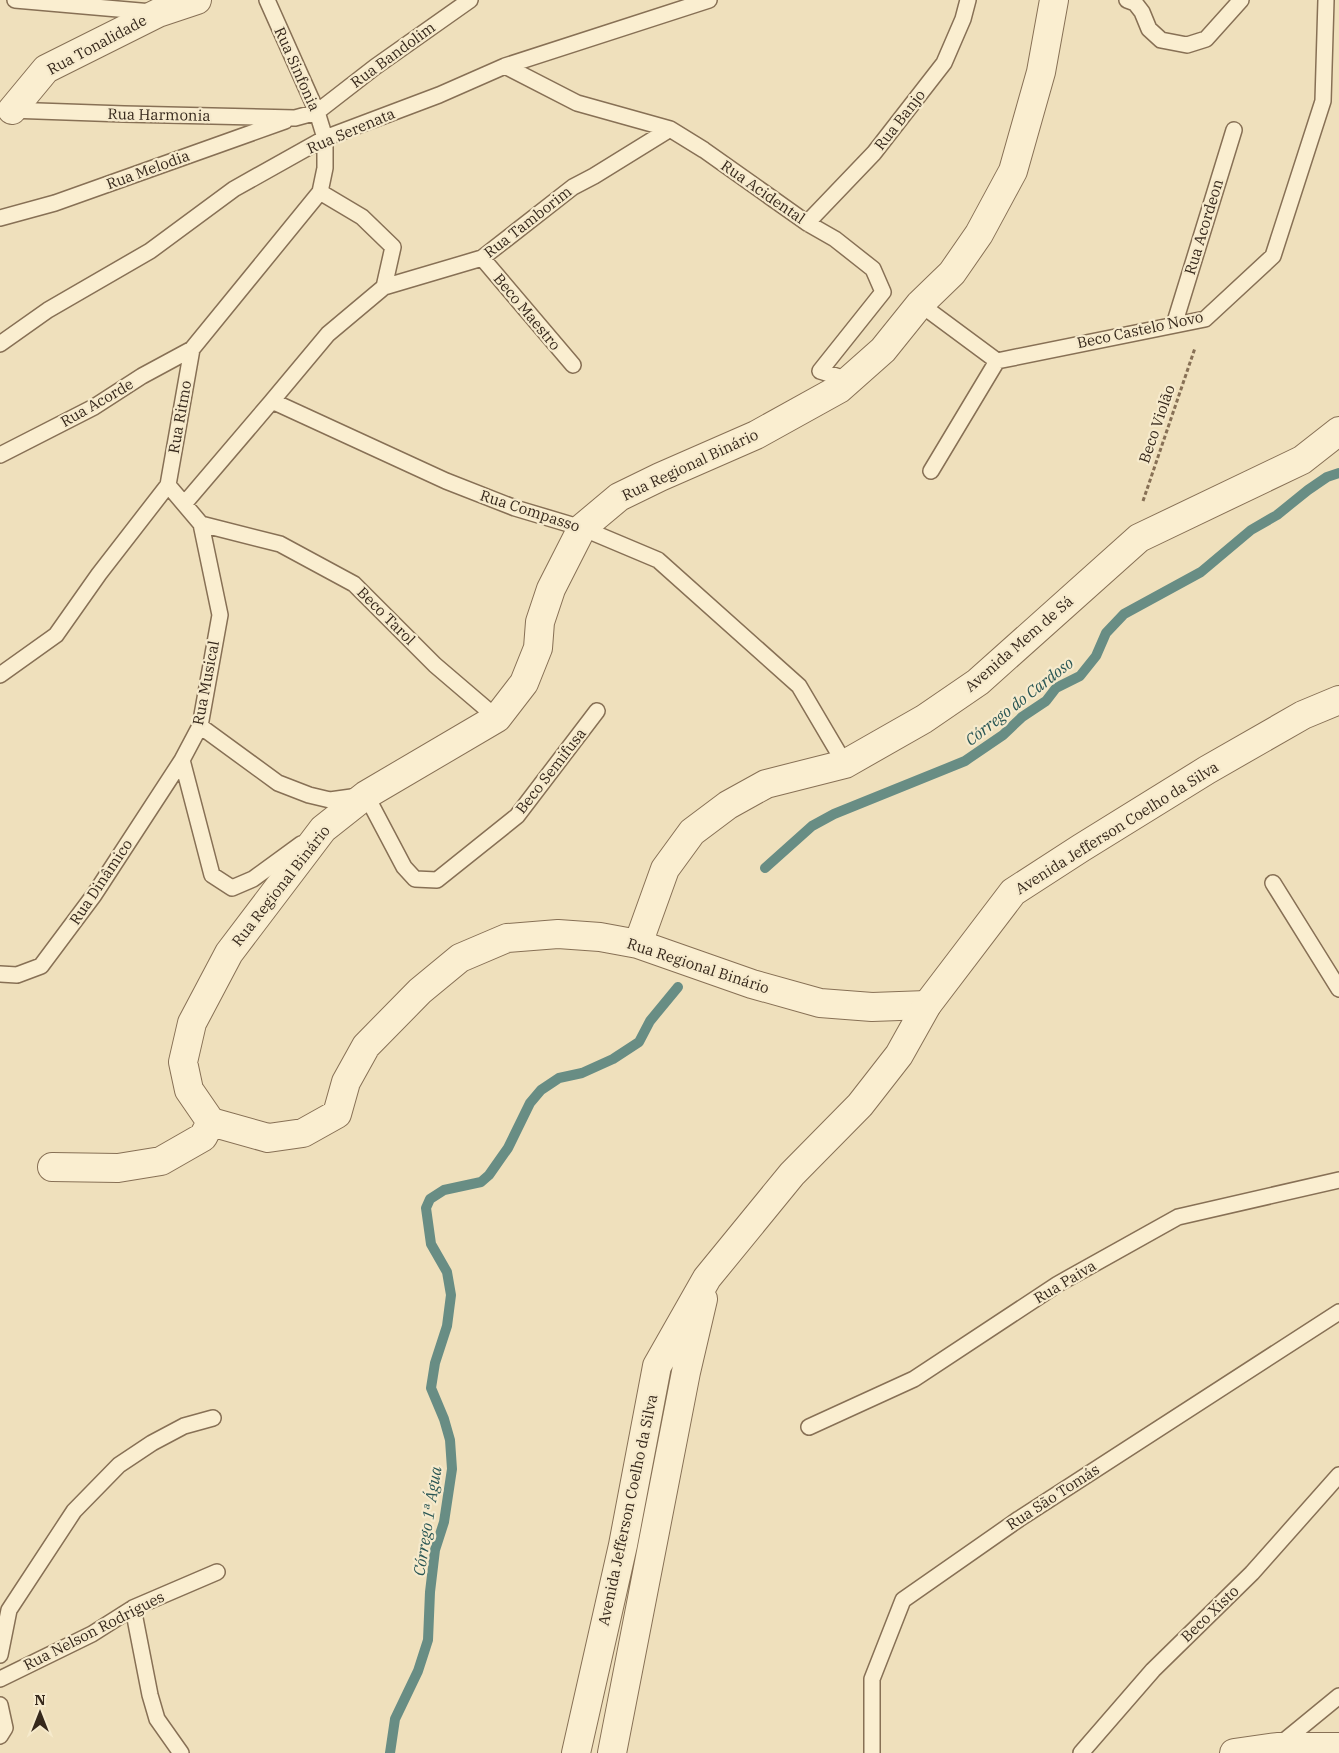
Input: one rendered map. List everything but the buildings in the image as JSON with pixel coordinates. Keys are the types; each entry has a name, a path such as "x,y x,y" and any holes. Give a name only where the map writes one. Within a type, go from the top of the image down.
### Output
{"street":[{"name":"Rua Tonalidade","path":"6,110 46,69 158,6 197,0"},
{"name":"Rua Regional Binário","path":"927,1006 872,1007 820,1003 752,984 638,944 600,937 558,934 506,938 460,958 420,991 366,1046 346,1082 337,1114 303,1133 268,1138 211,1122 189,1090 183,1062 192,1023 229,953 323,829 366,795 497,718 524,684 538,648 540,622 550,589 582,528 619,497 756,435 839,389 883,350 920,304 952,273 979,234 1013,171 1041,72 1054,0"},
{"name":"Avenida Mem de Sá","path":"638,944 665,869 692,832 728,805 766,784 845,764 924,719 978,682 1139,538 1302,460 1339,431"},
{"name":"Avenida Jefferson Coelho da Silva","path":"576,1753 623,1545 657,1366 707,1278 792,1174 860,1105 899,1055 927,1006 1014,892 1207,770 1304,715 1339,700"},
{"path":"52,1167 118,1168 161,1161 203,1137 211,1122"},
{"name":"Avenida Jefferson Coelho da Silva","path":"612,1753 686,1372 701,1316 707,1278"},
{"path":"1234,1753 1277,1747 1339,1747"}],"lane":[{"path":"22,0 158,6"},
{"name":"Rua Sinfonia","path":"267,0 318,112 325,138"},
{"name":"Rua Bandolim","path":"318,112 376,67 470,0"},
{"name":"Rua Serenata","path":"0,344 48,310 150,251 234,189 325,138 439,95 505,66 710,0"},
{"name":"Rua Banjo","path":"807,224 874,153 944,63 963,19 968,0"},
{"path":"1127,0 1135,3 1142,12 1149,29 1161,40 1188,45 1206,40 1241,0"},
{"name":"Beco Castelo Novo","path":"997,361 1205,319 1273,256 1323,101 1326,0"},
{"name":"Rua Acidental","path":"505,66 577,102 670,129 704,150 807,224 835,239 873,270 883,292 820,370 849,380"},
{"name":"Rua Harmonia","path":"6,110 295,118 318,112"},
{"name":"Rua Melodia","path":"0,218 55,203 295,118"},
{"name":"Rua Tamborim","path":"272,401 328,334 384,286 482,258 573,186 594,176 670,129"},
{"name":"Rua Acordeon","path":"1174,324 1234,130"},
{"name":"Rua Ritmo","path":"0,675 56,635 99,574 168,485 192,349 320,192 325,168 325,138"},
{"path":"320,192 362,217 393,247 384,286"},
{"name":"Beco Maestro","path":"482,258 573,366"},
{"path":"920,304 997,361 931,471"},
{"name":"Rua Acorde","path":"0,454 94,407 142,376 192,349"},
{"path":"185,504 272,401"},
{"name":"Rua Compasso","path":"272,401 446,481 515,508 582,528 658,560 799,686 845,764"},
{"name":"Rua Musical","path":"168,485 201,524 220,615 200,726 182,760"},
{"name":"Beco Tarol","path":"201,524 280,544 354,584 434,665 497,718"},
{"name":"Beco Semifusa","path":"366,795 404,868 415,879 437,880 517,816 597,711"},
{"path":"200,726 278,783 309,795 330,800 366,795"},
{"path":"182,760 212,875 232,888 253,879 323,829"},
{"name":"Rua Dinâmico","path":"0,974 17,975 41,966 94,895 182,760"},
{"path":"1273,883 1339,989"},
{"name":"Rua Paiva","path":"809,1427 914,1379 1058,1284 1178,1217 1339,1180"},
{"name":"Rua São Tomás","path":"872,1753 872,1679 903,1600 1019,1519 1339,1312"},
{"path":"0,1656 9,1610 74,1511 119,1466 152,1443 184,1426 213,1418"},
{"name":"Beco Xisto","path":"1082,1753 1153,1670 1252,1573 1339,1475"},
{"name":"Rua Nelson Rodrigues","path":"0,1679 92,1634 133,1608 217,1572"},
{"path":"133,1608 157,1719 181,1753"},
{"path":"1277,1747 1339,1696"},
{"path":"0,1705 6,1728 0,1736"}],"path":[{"name":"Beco Violão","path":"1139,538 1136,523 1205,319"}],"waterway":[{"name":"Córrego do Cardoso","path":"765,868 812,826 834,814 965,761 1003,735 1022,717 1046,701 1056,688 1080,676 1096,656 1106,633 1124,614 1201,572 1251,530 1277,515 1327,477 1339,473"},
{"name":"Córrego 1ª Água","path":"390,1753 395,1719 418,1671 428,1640 430,1592 435,1550 444,1522 452,1469 450,1440 444,1419 431,1388 435,1363 447,1326 451,1295 447,1272 431,1244 426,1208 430,1199 444,1190 481,1182 489,1175 508,1148 530,1103 541,1090 559,1078 582,1073 613,1059 639,1042 650,1021 678,987"}]}
